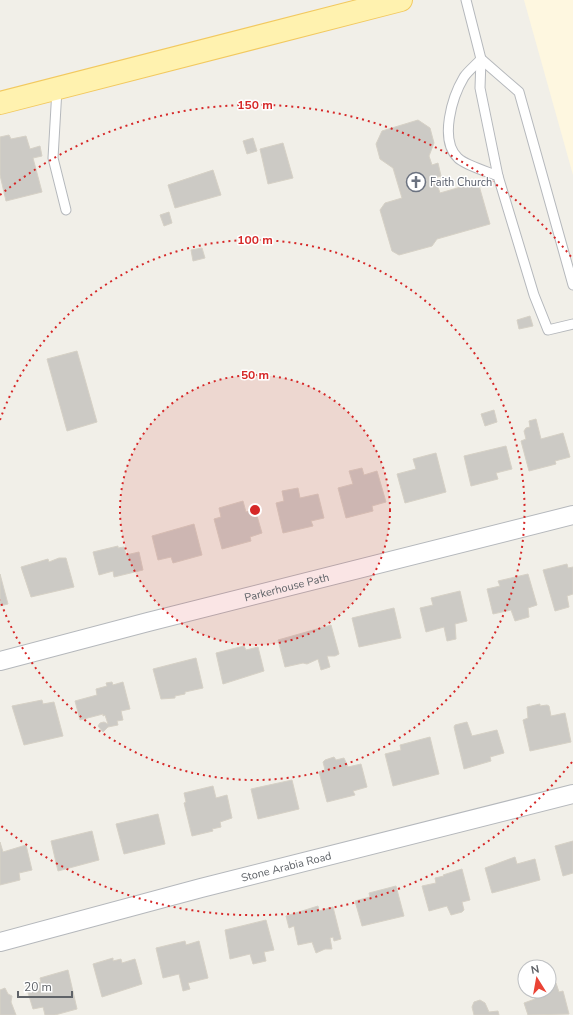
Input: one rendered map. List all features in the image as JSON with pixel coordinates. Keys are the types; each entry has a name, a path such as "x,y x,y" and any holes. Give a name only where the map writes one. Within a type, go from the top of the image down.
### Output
{"main road":[{"path":"0,103 401,0"}],"street":[{"name":"Parkerhouse Path","path":"0,661 156,620 573,515"},
{"name":"Stone Arabia Road","path":"0,942 201,888 573,794"}],"lane":[{"path":"466,0 481,59 480,88 498,176 534,295 548,330 573,324"},
{"path":"481,59 465,77 454,100 449,122 448,136 450,146 459,159 498,176"},
{"path":"481,59 519,92 573,285"},
{"path":"57,89 53,158 66,210"}],"shaded area":[{"path":"524,0 573,0 573,175"}],"building":[{"path":"418,120 430,128 434,143 429,156 432,165 438,163 441,176 435,178 440,193 478,182 490,224 437,239 432,246 399,255 392,251 380,210 385,203 402,198 393,168 380,159 376,144 382,131"},
{"path":"9,135 11,139 26,136 30,149 40,146 42,156 33,158 42,192 6,201 0,175 0,137"},
{"path":"253,138 257,151 247,154 243,141"},
{"path":"283,143 293,178 268,184 260,149"},
{"path":"213,170 221,195 175,208 168,185"},
{"path":"169,212 172,223 164,226 160,215"},
{"path":"202,248 205,258 193,261 191,250"},
{"path":"530,316 533,326 519,329 517,320"},
{"path":"77,351 97,422 67,431 47,359"},
{"path":"494,410 497,422 485,426 481,414"},
{"path":"536,419 541,439 563,433 570,457 555,461 556,464 529,471 521,441 526,439 524,431 526,428 530,427 529,421"},
{"path":"506,446 512,469 496,473 498,479 471,486 464,456"},
{"path":"436,453 446,492 405,503 397,474 416,469 413,459"},
{"path":"362,468 364,475 377,471 386,502 372,506 373,511 346,518 338,488 353,484 349,471"},
{"path":"298,488 300,498 318,494 324,518 311,521 313,526 283,533 276,503 284,501 282,491"},
{"path":"243,501 246,512 255,509 262,533 250,537 251,541 222,549 214,519 221,517 219,508"},
{"path":"194,524 202,555 173,563 171,557 158,560 152,536"},
{"path":"118,546 118,548 124,547 126,555 139,552 143,570 114,577 113,571 99,575 93,552"},
{"path":"59,558 66,558 74,587 31,597 21,567 48,559 49,562"},
{"path":"567,564 568,568 573,567 573,594 567,596 569,607 555,611 543,570"},
{"path":"0,574 8,604 0,606"},
{"path":"528,574 537,605 528,608 529,617 515,621 511,610 493,614 487,589 500,586 498,581"},
{"path":"460,591 467,621 455,624 456,639 447,641 444,627 426,632 420,608 433,605 431,598"},
{"path":"394,608 401,638 359,647 352,618"},
{"path":"331,625 339,654 335,656 327,656 330,667 321,670 318,659 307,664 303,663 285,667 278,640"},
{"path":"244,646 246,650 258,647 264,671 223,684 216,653"},
{"path":"196,658 203,688 185,692 185,694 175,696 175,698 161,699 153,669"},
{"path":"112,682 113,685 123,682 130,709 121,711 123,720 117,721 118,725 108,727 103,732 98,726 100,723 104,722 108,724 105,715 103,716 103,714 80,720 75,701 97,695 96,689 107,686 106,683"},
{"path":"42,700 43,704 54,702 63,736 24,745 12,706"},
{"path":"540,704 540,706 549,706 551,716 565,713 571,742 530,751 523,720 528,718 527,707"},
{"path":"467,722 472,736 497,730 504,753 490,757 491,761 464,769 454,727 455,725"},
{"path":"430,737 439,774 393,786 385,754 401,750 400,745"},
{"path":"334,757 336,760 344,758 348,767 361,764 367,787 353,791 355,795 327,802 319,772 325,770 323,762 325,760"},
{"path":"292,780 299,809 258,819 251,789"},
{"path":"213,786 216,798 227,795 232,818 220,822 221,827 212,829 213,831 192,836 184,803 186,802 184,793"},
{"path":"158,814 165,844 124,854 116,824"},
{"path":"92,831 99,860 58,871 51,841"},
{"path":"573,841 573,873 563,876 555,846"},
{"path":"0,842 3,852 26,845 32,870 19,873 20,880 0,885"},
{"path":"515,857 517,864 535,859 540,880 492,893 485,868"},
{"path":"462,869 470,900 462,902 464,910 451,915 447,906 429,911 422,886 436,883 435,878"},
{"path":"396,886 404,916 362,926 355,901 370,897 369,893"},
{"path":"318,906 319,911 333,907 341,939 334,941 333,937 330,938 332,949 325,949 316,953 312,942 298,945 294,926 289,928 286,916"},
{"path":"266,920 274,950 264,952 266,961 253,964 250,954 230,959 225,930"},
{"path":"185,941 186,945 199,941 208,978 188,983 190,989 183,991 179,974 163,978 156,948"},
{"path":"113,958 113,961 121,959 122,963 135,959 142,984 102,997 93,964"},
{"path":"68,970 77,1009 55,1015 45,1015 43,1007 33,1009 26,986 41,982 40,978"},
{"path":"557,986 559,992 563,991 569,1014 528,1015 524,1003 535,999 557,999"},
{"path":"5,988 8,994 12,996 11,1002 16,1015 0,1015 0,990"},
{"path":"480,1000 485,1003 489,1012 498,1011 499,1015 474,1015 472,1007 474,1002"}],"place":[{"name":"Faith Church","path":"416,182"}]}
